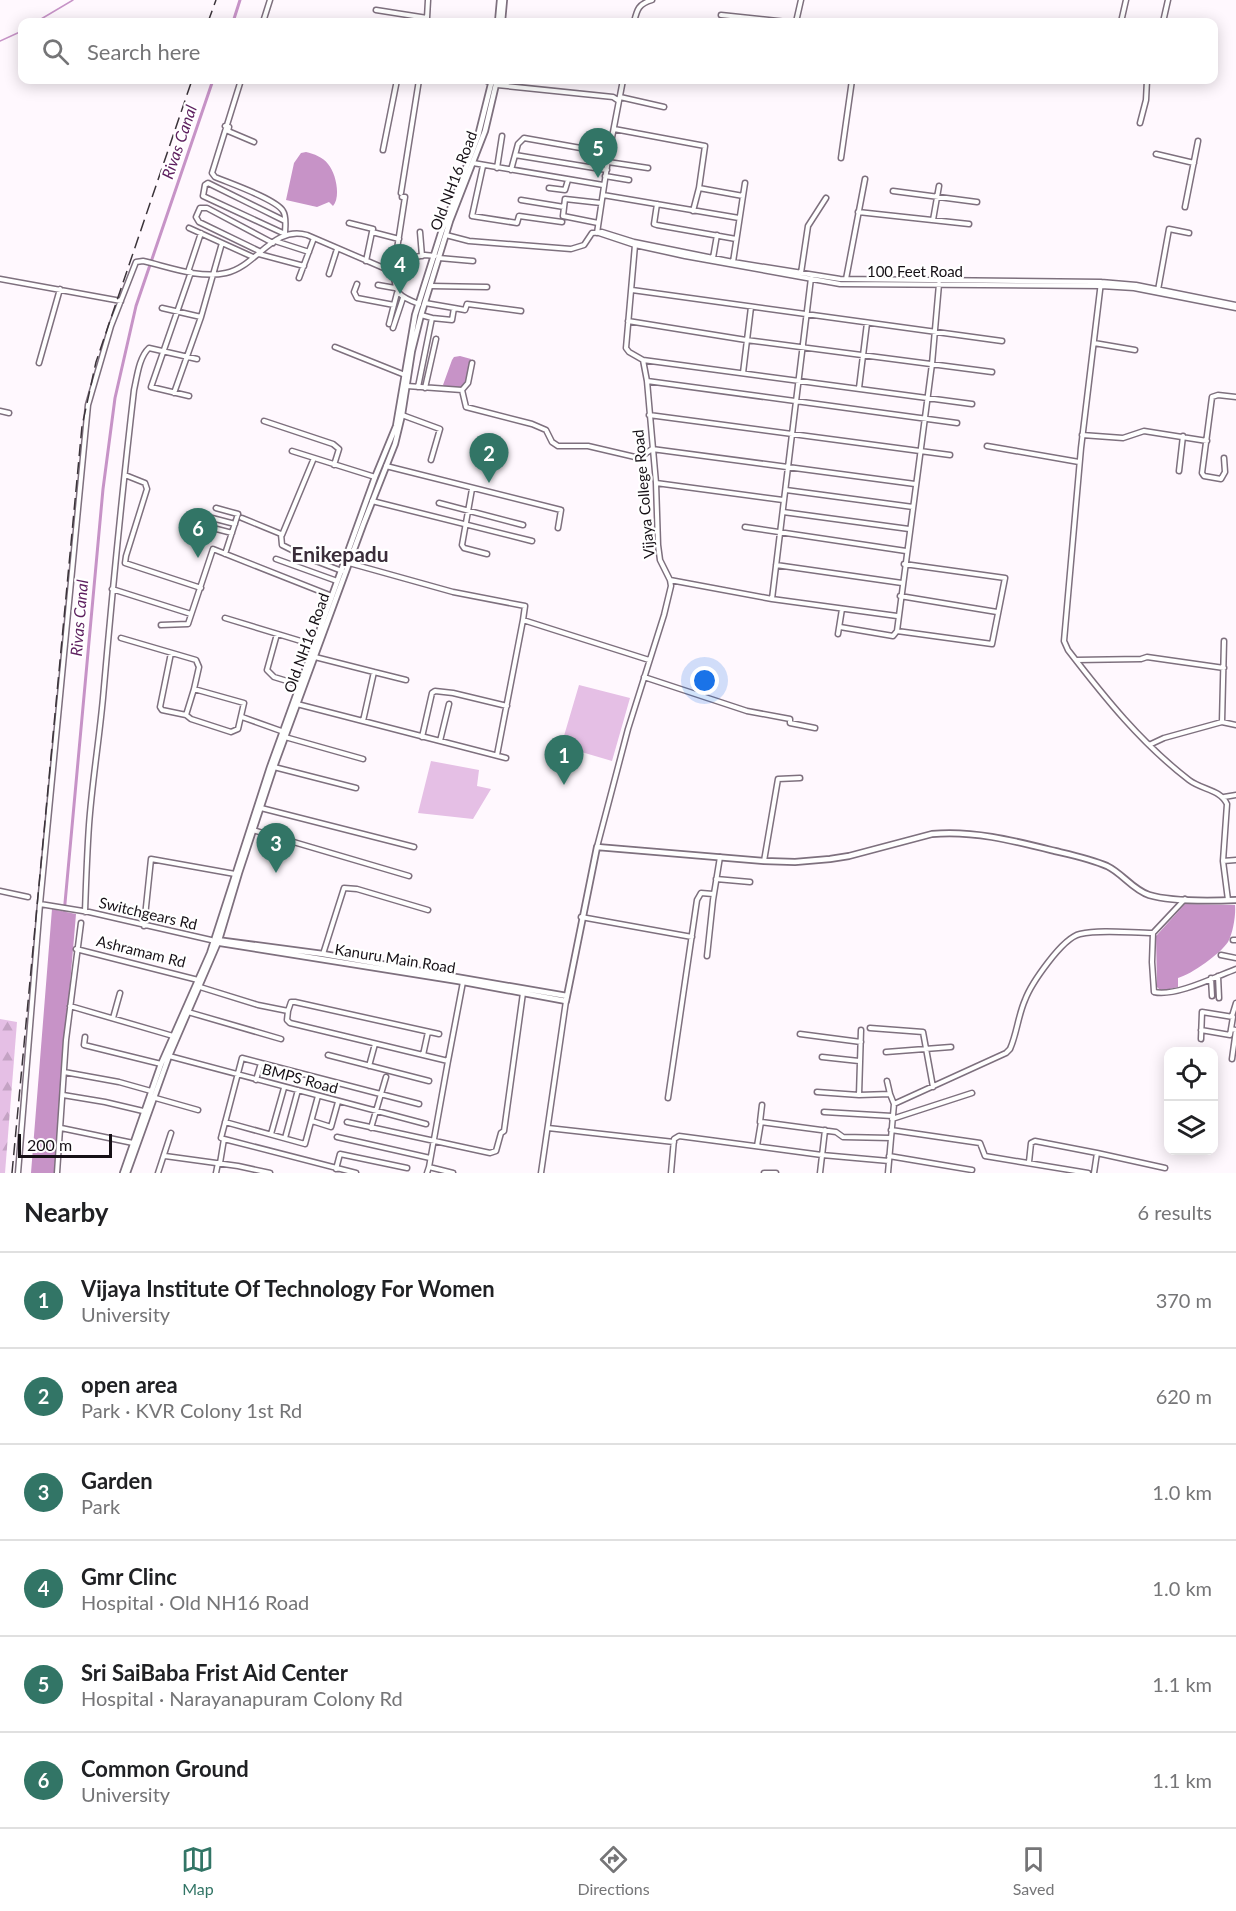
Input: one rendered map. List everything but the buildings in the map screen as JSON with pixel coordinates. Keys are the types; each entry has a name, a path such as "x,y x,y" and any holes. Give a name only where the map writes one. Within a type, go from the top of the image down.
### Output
{"main road":[{"path":"500,0 500,18"},
{"path":"501,18 504,0"},
{"name":"Old NH16 Road","path":"125,1173 161,1064 215,941 235,874 285,734 386,466 402,415 422,304 431,286 443,234 478,136 493,84"},
{"name":"Old NH16 Road","path":"443,234 485,131 494,84"},
{"name":"Old NH16 Road","path":"125,1173 143,1111 200,987 254,830 300,685 375,477 396,426 410,337 437,257"},
{"path":"566,998 597,847 764,861 830,860 944,832 1011,840 1097,862 1116,870 1149,895 1185,899 1236,900"},
{"name":"Kanuru Main Road","path":"215,941 322,954 566,998"},
{"name":"Kanuru Main Road","path":"215,941 412,971 463,982 498,986 523,993 566,998"}],"street":[{"path":"264,18 270,0"},
{"path":"427,18 428,0"},
{"path":"635,18 643,2 651,0"},
{"path":"797,18 801,0"},
{"path":"1122,18 1126,0"},
{"path":"1164,18 1168,0"},
{"path":"376,10 417,18"},
{"path":"721,15 746,18"},
{"path":"239,84 213,175 279,206 285,215 285,234"},
{"path":"383,150 396,84"},
{"path":"418,84 401,195 405,197 397,261 393,272 397,293 403,298 422,304 465,310 467,304 521,311"},
{"path":"510,84 620,97 664,107"},
{"path":"443,234 470,241 571,249 584,245 590,235 598,233 603,185 622,84"},
{"path":"841,158 851,84"},
{"path":"1140,123 1146,100 1147,84"},
{"path":"225,126 229,127 228,131 254,142"},
{"path":"614,129 705,146 693,211"},
{"path":"497,168 502,136"},
{"path":"511,170 520,140 524,138 609,153"},
{"path":"1185,207 1198,141"},
{"path":"1156,154 1194,163"},
{"path":"515,155 607,170"},
{"path":"608,162 648,168"},
{"path":"473,163 603,185"},
{"path":"483,166 472,216 517,223 519,216 562,222"},
{"path":"605,176 629,180"},
{"path":"846,279 865,179"},
{"path":"549,188 565,190 568,180"},
{"path":"733,262 745,183"},
{"path":"285,221 210,184 205,185 203,194 205,197 285,234"},
{"path":"933,221 939,186"},
{"path":"699,188 743,195"},
{"path":"893,191 977,202"},
{"path":"603,195 739,218"},
{"path":"801,273 807,226 826,198"},
{"path":"598,223 563,216 565,199 601,203"},
{"path":"521,200 564,207"},
{"path":"657,204 654,224 736,238"},
{"path":"303,266 259,253 199,222 196,217 200,208 207,208 274,242 309,252"},
{"path":"858,212 969,224"},
{"path":"349,223 373,229 366,261"},
{"path":"189,228 253,257"},
{"path":"1158,290 1169,229 1189,233"},
{"path":"18,1173 40,904 88,405 105,344 136,262 143,261 189,272 213,274 233,271 285,234 299,232 393,272"},
{"path":"372,232 399,239"},
{"path":"420,232 422,256"},
{"path":"189,396 151,387 178,311 201,233"},
{"name":"100 Feet Road","path":"598,233 635,245 730,266 811,277 1101,284 1158,290 1236,307"},
{"name":"100 Feet Road","path":"598,233 733,262 801,273 840,284 1101,284 1236,307"},
{"path":"714,258 717,235"},
{"path":"299,278 314,238"},
{"path":"174,393 201,317 222,243"},
{"name":"Vijaya College Road","path":"635,245 626,348 643,360 647,381 656,483 659,552 663,568 670,580"},
{"path":"329,274 337,249"},
{"path":"397,261 422,256 473,261"},
{"path":"772,599 811,277"},
{"path":"0,279 121,301"},
{"path":"357,284 354,292 357,298 394,305"},
{"path":"840,627 893,636 897,631 897,616 936,331 939,284"},
{"path":"1101,284 1079,462 1064,641 1114,710 1149,745 1172,767 1194,783 1224,797 1227,804 1223,861 1228,900"},
{"path":"378,285 395,288"},
{"path":"431,286 487,287"},
{"path":"39,363 60,289"},
{"path":"632,290 1002,341"},
{"path":"397,293 391,326 403,298"},
{"path":"743,373 751,307"},
{"path":"162,308 201,317"},
{"path":"421,315 452,320 454,308"},
{"path":"418,387 432,318"},
{"path":"628,321 746,340 992,372"},
{"path":"859,388 867,322"},
{"path":"425,388 436,339"},
{"path":"1094,343 1135,350"},
{"path":"335,347 405,375"},
{"path":"85,912 89,824 97,767 98,732 103,700 112,589 118,552 134,390 140,367 149,348 197,359"},
{"path":"643,360 972,404"},
{"path":"462,390 468,383 472,363"},
{"path":"647,381 957,423"},
{"path":"407,386 462,390"},
{"path":"462,390 466,407 532,424 546,430 552,442 558,446 588,446 635,457 645,454 652,448 915,484"},
{"path":"1224,458 1225,472 1221,479 1204,476 1202,473 1213,396 1218,394 1236,397"},
{"path":"0,411 9,413"},
{"path":"402,415 440,429 431,460"},
{"path":"649,415 950,455"},
{"path":"264,421 333,444 339,449 334,465"},
{"path":"1082,435 1123,438 1144,431 1207,441"},
{"path":"1179,471 1183,436"},
{"path":"987,446 1079,462"},
{"path":"292,451 375,477"},
{"path":"314,458 282,536 282,545 342,571"},
{"path":"386,466 561,510 558,528"},
{"path":"125,475 143,482 147,489 125,563 201,588"},
{"path":"656,483 783,500"},
{"path":"472,489 463,547 487,554"},
{"path":"786,490 913,507"},
{"path":"372,501 532,540"},
{"path":"439,503 523,525"},
{"path":"216,508 238,514 225,554"},
{"path":"783,512 909,529"},
{"path":"212,518 235,525"},
{"path":"242,518 282,536"},
{"path":"209,527 232,533"},
{"path":"745,527 906,551"},
{"path":"161,625 188,624 213,549 332,597"},
{"path":"276,560 338,581"},
{"path":"349,563 444,590 526,604 497,755"},
{"path":"897,631 992,644 1005,578 904,564"},
{"path":"776,565 902,583"},
{"path":"597,847 628,729 669,596 670,580 772,599 897,616"},
{"path":"112,589 191,614"},
{"path":"900,596 997,612"},
{"path":"838,634 842,609"},
{"path":"225,618 314,645"},
{"path":"523,620 649,660"},
{"path":"277,634 267,670 274,677 300,685"},
{"path":"122,638 196,660 199,663 186,716"},
{"path":"1222,722 1224,641"},
{"path":"171,653 160,707 162,710 231,732 237,729 244,706 242,701 194,688"},
{"path":"315,657 406,680"},
{"path":"1076,660 1147,657 1224,669"},
{"path":"363,721 374,672"},
{"path":"644,677 747,711 790,719 790,723 815,728"},
{"path":"422,737 432,693 435,691 507,706"},
{"path":"440,741 449,704"},
{"path":"297,705 506,758"},
{"path":"242,717 285,734 363,759"},
{"path":"1149,745 1164,738 1222,722 1236,725"},
{"path":"274,767 356,788"},
{"path":"764,861 778,779 800,778"},
{"path":"1224,797 1236,795"},
{"path":"261,808 414,847"},
{"path":"254,830 409,876"},
{"path":"707,957 713,894 720,857"},
{"path":"144,926 151,859 235,874"},
{"path":"1223,861 1236,860"},
{"path":"716,879 750,882"},
{"path":"322,954 344,888 428,910"},
{"path":"0,891 28,897"},
{"path":"668,1098 697,897 701,893 713,894"},
{"path":"1185,899 1153,933 1154,992 1182,989 1236,969"},
{"name":"Switchgears Rd","path":"40,904 215,941"},
{"path":"581,917 692,936"},
{"path":"57,1173 70,1006 81,923"},
{"path":"894,1104 1006,1053 1010,1049 1025,999 1033,984 1059,950 1074,936 1118,932 1153,933"},
{"name":"Ashramam Rd","path":"76,949 198,980"},
{"path":"1221,955 1236,958"},
{"path":"1218,976 1219,998"},
{"path":"1211,978 1212,996"},
{"path":"427,1173 463,982"},
{"path":"200,987 258,1005 288,1011"},
{"path":"112,1018 120,993"},
{"path":"347,1122 490,1153 496,1151 501,1133 504,1131 523,993"},
{"path":"541,1173 566,998"},
{"path":"439,1034 295,1002 291,1002 288,1011 287,1020 290,1023 448,1061"},
{"path":"1201,1030 1230,1035 1236,1003"},
{"path":"70,1006 173,1036"},
{"path":"188,1012 281,1039"},
{"path":"1201,1039 1202,1012 1232,1017"},
{"path":"870,1028 924,1033 925,1050 933,1087"},
{"path":"1231,1029 1236,1030 1232,1059"},
{"path":"859,1095 861,1030"},
{"path":"423,1055 428,1032"},
{"path":"800,1034 861,1042"},
{"path":"86,1037 84,1045 161,1064"},
{"path":"369,1066 375,1044"},
{"path":"886,1052 951,1047"},
{"path":"327,1054 429,1081"},
{"name":"BMPS Road","path":"169,1056 426,1124"},
{"path":"822,1057 859,1061"},
{"path":"356,1173 221,1138 243,1058 419,1104"},
{"path":"256,1080 261,1063"},
{"path":"64,1072 119,1082 198,1110"},
{"path":"371,1128 386,1077"},
{"path":"887,1081 894,1104 888,1173"},
{"path":"271,1134 284,1088"},
{"path":"285,1138 298,1090"},
{"path":"817,1092 859,1095 890,1094"},
{"path":"824,1113 892,1118 972,1093"},
{"path":"63,1095 143,1111"},
{"path":"225,1122 305,1144 318,1096"},
{"path":"312,1121 332,1127 338,1102"},
{"path":"757,1146 762,1105"},
{"path":"760,1122 825,1130 836,1132 843,1137 891,1138"},
{"path":"61,1128 132,1143"},
{"path":"548,1128 674,1142"},
{"path":"820,1173 825,1130"},
{"path":"891,1130 980,1143 985,1156 1088,1173"},
{"path":"158,1173 171,1133"},
{"path":"671,1173 674,1142 679,1136 822,1155 889,1158 972,1170"},
{"path":"337,1137 430,1158"},
{"path":"216,1173 224,1139"},
{"path":"1029,1162 1031,1143 1034,1142 1165,1168"},
{"path":"1094,1173 1097,1153"},
{"path":"336,1169 340,1154 407,1168"},
{"path":"165,1156 270,1173"},
{"path":"429,1167 453,1173"},
{"path":"764,1173 776,1173"}],"green space":[{"path":"579,685 630,698 612,761 561,746"},
{"path":"431,761 479,770 477,786 491,789 473,819 418,813"},
{"path":"0,1019 17,1022 5,1173 0,1173"}],"shaded area":[{"path":"306,152 321,158 331,168 337,191 333,206 329,202 317,207 286,200 294,163 301,153"},
{"path":"460,356 471,359 466,385 458,389 448,388 443,385 452,360"},
{"path":"1185,904 1235,905 1235,919 1231,934 1228,942 1212,958 1178,978 1178,987 1161,991 1157,987 1156,936"},
{"path":"52,909 76,914 54,1173 31,1173"}],"waterway":[{"path":"43,18 73,0"},
{"name":"Rivas Canal","path":"234,18 240,0"},
{"path":"0,41 18,33"},
{"name":"Rivas Canal","path":"64,914 103,489 115,398 136,306 212,84"}],"railway":[{"path":"209,18 216,0"},
{"path":"12,1173 82,426 96,362 191,84"}],"place":[{"name":"Sri SaiBaba Frist Aid Center","path":"598,178"},
{"name":"Gmr Clinc","path":"400,294"},
{"name":"open area","path":"489,483"},
{"name":"Common Ground","path":"198,558"},
{"name":"Vijaya Institute Of Technology For Women","path":"564,785"},
{"name":"Garden","path":"276,873"}],"district":[{"name":"Enikepadu","path":"340,555"}]}
